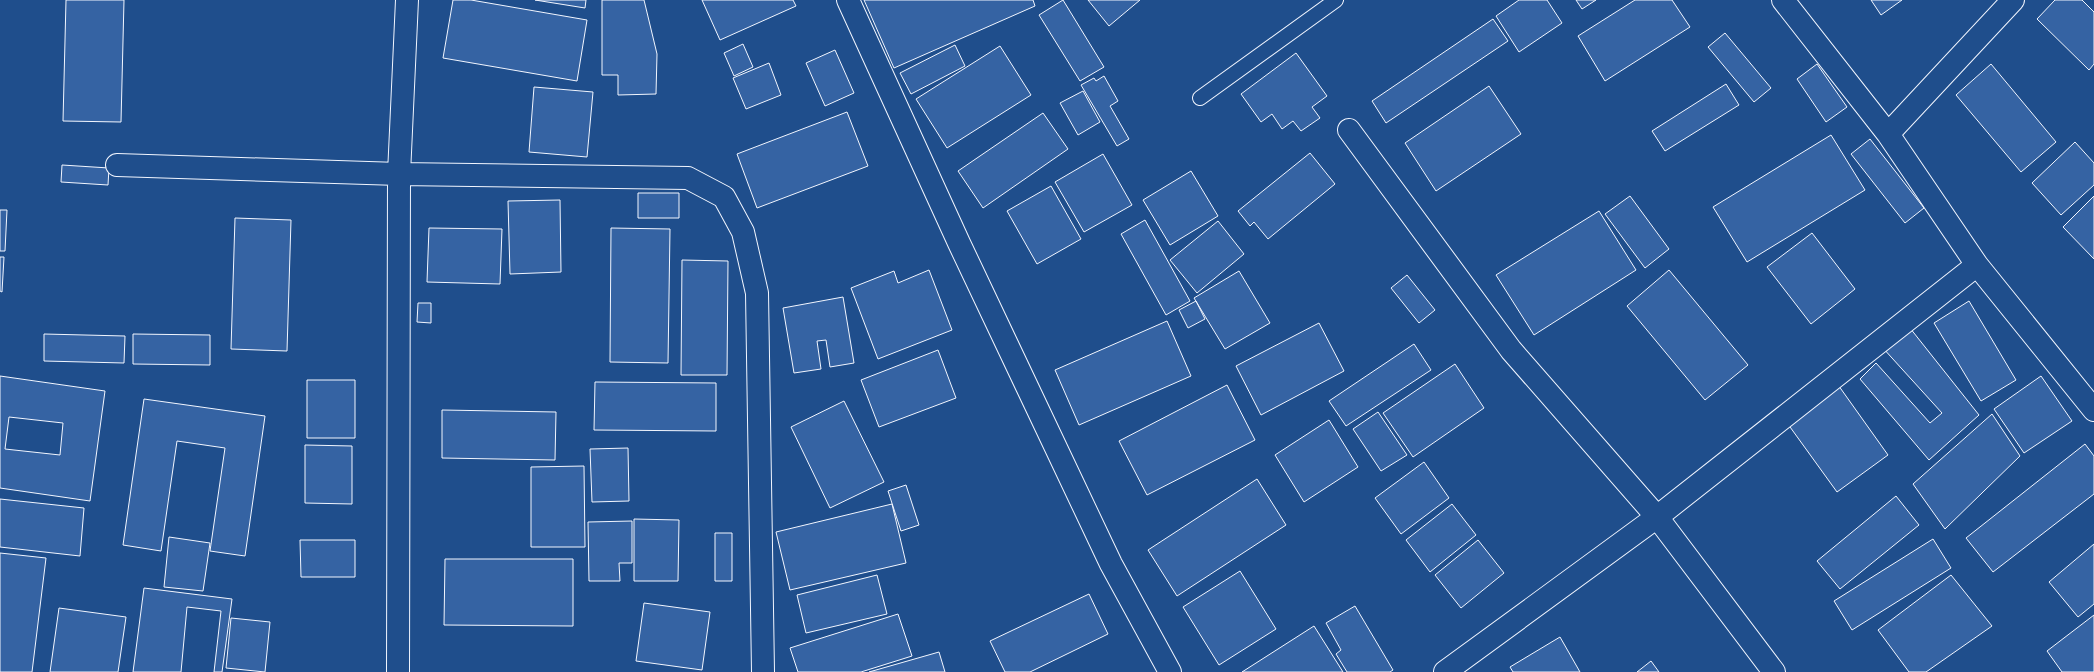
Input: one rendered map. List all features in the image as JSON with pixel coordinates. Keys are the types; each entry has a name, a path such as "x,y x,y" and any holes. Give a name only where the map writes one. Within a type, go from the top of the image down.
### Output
{"street":[{"path":"398,672 399,174 407,0"},
{"path":"848,0 959,243 1111,564 1170,672"},
{"path":"1782,0 1888,134 1977,264 2094,410"},
{"path":"1888,134 2013,0"},
{"path":"1349,130 1511,350 1657,517 1774,672"},
{"path":"117,165 399,174 688,178 724,197 743,232 757,293 763,672"},
{"path":"1445,672 1657,517 1977,264"}],"lane":[{"path":"1200,98 1336,0"}],"building":[{"path":"66,0 124,0 121,122 63,121"},
{"path":"453,0 471,0 587,20 577,81 443,58"},
{"path":"535,0 586,0 585,8"},
{"path":"602,0 644,0 657,54 656,94 618,95 618,75 602,75"},
{"path":"702,0 793,0 796,6 720,40"},
{"path":"864,0 1033,0 1035,6 894,68"},
{"path":"1063,0 1104,67 1080,81 1039,15"},
{"path":"1088,0 1140,0 1109,26"},
{"path":"1519,0 1547,0 1562,23 1519,52 1496,16"},
{"path":"1576,0 1596,0 1582,9"},
{"path":"1635,0 1672,0 1690,27 1605,81 1578,36"},
{"path":"1871,0 1902,0 1881,15"},
{"path":"2055,0 2082,0 2094,12 2094,64 2089,70 2037,19"},
{"path":"1493,19 1508,41 1386,123 1372,101"},
{"path":"1725,33 1771,88 1754,102 1708,47"},
{"path":"743,44 753,67 734,76 724,53"},
{"path":"955,45 965,66 911,94 900,73"},
{"path":"1000,46 1031,95 947,148 916,99"},
{"path":"835,50 854,93 825,106 806,63"},
{"path":"1296,53 1327,96 1312,107 1320,118 1301,131 1293,121 1282,129 1272,114 1261,122 1241,94"},
{"path":"769,63 781,95 746,109 733,78"},
{"path":"1817,64 1847,107 1826,122 1797,79"},
{"path":"1991,64 2056,142 2021,172 1956,95"},
{"path":"1104,76 1118,101 1110,106 1129,139 1117,146 1081,85 1094,78 1096,81"},
{"path":"1726,84 1739,105 1665,151 1652,131"},
{"path":"1489,86 1521,134 1436,191 1405,143"},
{"path":"534,87 593,92 587,157 529,152"},
{"path":"1083,91 1100,122 1078,135 1060,103"},
{"path":"847,112 868,166 757,208 737,154"},
{"path":"1043,113 1068,149 983,208 958,171"},
{"path":"1831,135 1865,190 1747,262 1713,207"},
{"path":"1870,139 1924,208 1905,223 1851,154"},
{"path":"2075,142 2094,163 2094,185 2061,215 2032,183"},
{"path":"1310,153 1335,184 1268,239 1254,222 1250,226 1238,211"},
{"path":"1103,154 1132,205 1084,232 1055,182"},
{"path":"62,165 109,168 108,185 61,182"},
{"path":"1191,171 1218,216 1170,245 1143,200"},
{"path":"1051,186 1081,239 1037,264 1007,211"},
{"path":"638,193 679,193 679,218 638,218"},
{"path":"1630,196 1669,249 1645,268 1605,214"},
{"path":"2094,196 2094,259 2063,227"},
{"path":"560,200 561,272 510,274 508,201"},
{"path":"0,210 7,210 5,251 0,251"},
{"path":"1599,211 1636,270 1534,335 1496,275"},
{"path":"235,218 291,220 287,351 231,349"},
{"path":"1145,220 1190,301 1166,315 1121,234"},
{"path":"1218,221 1244,254 1197,293 1170,260"},
{"path":"429,228 502,229 500,284 427,282"},
{"path":"611,228 670,229 668,363 610,362"},
{"path":"1812,233 1855,289 1811,324 1767,267"},
{"path":"0,257 4,257 2,292 0,291"},
{"path":"682,260 728,261 727,375 681,375"},
{"path":"929,270 952,330 878,359 851,288 894,271 898,283"},
{"path":"1669,270 1748,365 1705,400 1627,306"},
{"path":"1239,271 1270,323 1225,349 1194,298"},
{"path":"1407,275 1435,310 1419,323 1391,288"},
{"path":"843,297 854,363 830,367 826,340 817,341 821,369 794,373 783,308"},
{"path":"1196,301 1205,319 1188,328 1179,310"},
{"path":"1969,301 2016,380 1981,401 1934,323"},
{"path":"418,303 431,303 431,323 417,322"},
{"path":"1167,321 1191,376 1079,425 1055,370"},
{"path":"1319,323 1344,371 1261,415 1236,366"},
{"path":"1906,323 1979,415 1929,460 1860,379 1876,363 1930,423 1942,413 1882,347"},
{"path":"44,334 125,336 124,363 44,361"},
{"path":"133,334 210,335 210,365 133,364"},
{"path":"1414,344 1431,370 1346,426 1329,401"},
{"path":"938,350 956,398 879,427 861,380"},
{"path":"1455,364 1484,408 1413,457 1383,413"},
{"path":"0,376 105,391 90,501 0,488","holes":["9,417 63,423 60,455 5,449"]},
{"path":"2041,376 2072,421 2024,453 1994,409"},
{"path":"307,380 355,380 355,438 307,438"},
{"path":"595,382 716,383 716,431 594,430"},
{"path":"1836,382 1888,455 1837,492 1785,420"},
{"path":"1227,385 1255,440 1147,495 1119,441"},
{"path":"144,399 265,416 245,556 210,551 225,448 177,441 161,551 123,545"},
{"path":"844,401 884,482 830,508 791,427"},
{"path":"442,410 556,412 555,460 442,458"},
{"path":"1378,412 1407,455 1381,471 1353,429"},
{"path":"1992,414 2020,456 1945,529 1913,484"},
{"path":"1329,420 1358,467 1304,502 1275,455"},
{"path":"2085,444 2094,456 2094,494 1993,572 1966,538"},
{"path":"305,445 352,446 352,504 305,503"},
{"path":"628,448 629,501 592,502 590,449"},
{"path":"1424,462 1449,498 1401,534 1375,498"},
{"path":"584,466 585,547 531,547 531,467"},
{"path":"1257,479 1286,525 1177,596 1148,550"},
{"path":"906,485 919,525 901,531 888,491"},
{"path":"1896,496 1919,525 1840,589 1817,561"},
{"path":"0,499 84,508 80,556 0,547"},
{"path":"892,504 906,563 790,590 776,532"},
{"path":"1452,504 1476,535 1430,572 1406,540"},
{"path":"634,519 679,520 678,581 634,581"},
{"path":"632,521 632,563 619,563 620,581 589,581 588,522"},
{"path":"715,533 732,533 732,581 715,581"},
{"path":"169,537 210,543 203,591 164,587"},
{"path":"1933,539 1951,568 1852,630 1834,601"},
{"path":"300,540 355,540 355,577 301,577"},
{"path":"1478,540 1504,573 1461,608 1435,575"},
{"path":"2094,544 2094,604 2078,617 2049,582"},
{"path":"0,553 46,558 32,672 0,672"},
{"path":"445,559 573,559 573,626 444,625"},
{"path":"1240,571 1276,629 1219,665 1183,607"},
{"path":"877,575 887,614 806,633 797,595"},
{"path":"1951,575 1992,626 1926,672 1909,672 1878,630"},
{"path":"144,588 232,599 222,672 214,672 221,611 187,607 181,672 133,672"},
{"path":"1089,594 1108,634 1030,672 1005,672 990,641"},
{"path":"644,603 710,612 702,670 636,661"},
{"path":"1355,606 1393,670 1390,672 1347,672 1336,654 1341,650 1326,623"},
{"path":"59,608 126,617 118,672 50,672"},
{"path":"898,614 912,656 861,672 798,672 790,648"},
{"path":"2094,615 2094,672 2062,672 2047,651"},
{"path":"231,618 270,622 265,672 226,668"},
{"path":"1314,626 1343,672 1242,672"},
{"path":"1560,637 1580,672 1513,672 1510,667"},
{"path":"939,652 945,672 869,672"},
{"path":"1651,661 1659,672 1637,672"}]}
